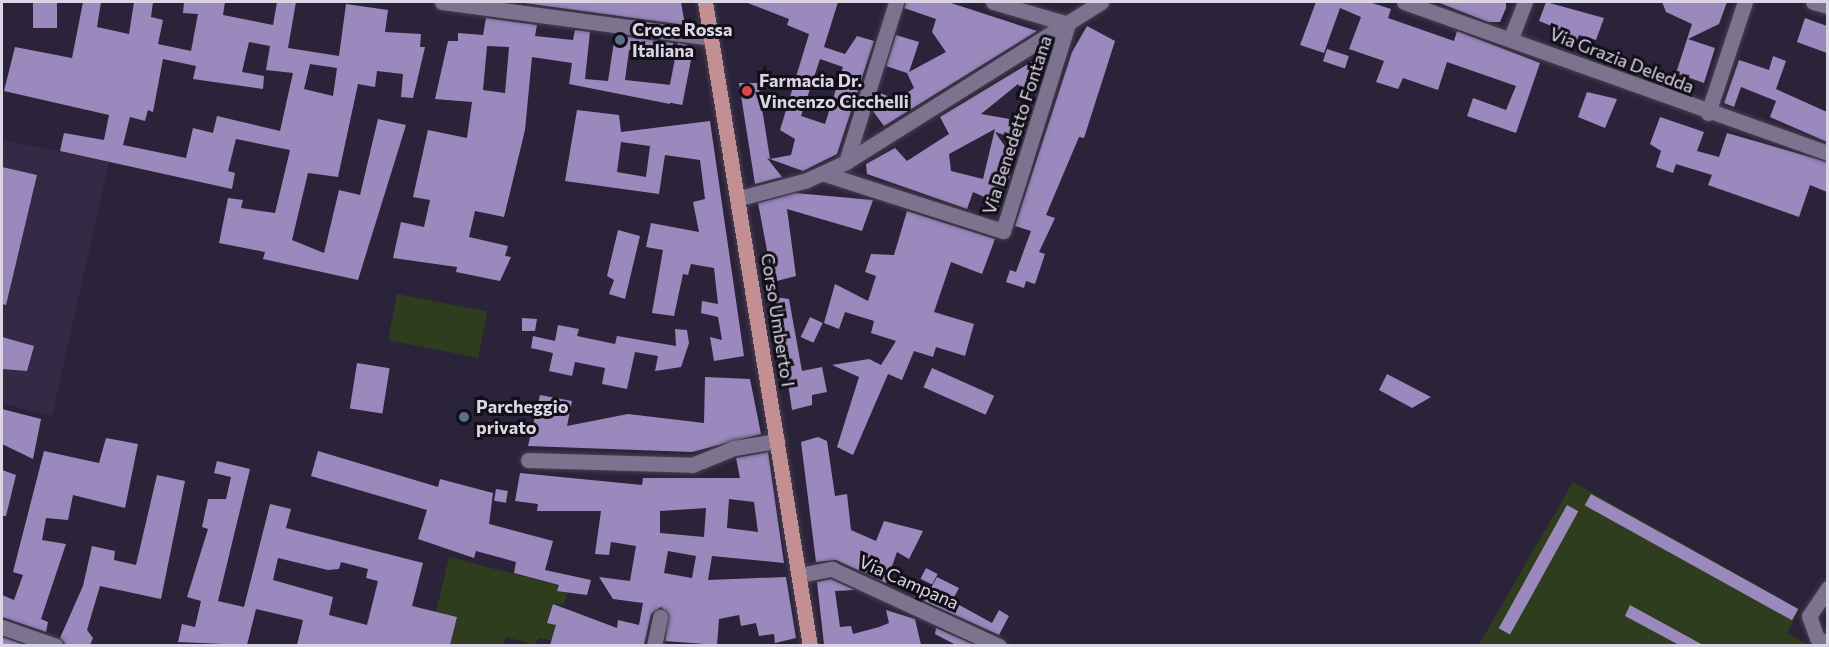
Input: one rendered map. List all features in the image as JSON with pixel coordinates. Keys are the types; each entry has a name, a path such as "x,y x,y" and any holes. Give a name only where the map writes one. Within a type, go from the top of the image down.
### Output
{"main road":[{"name":"Corso Umberto I","path":"705,2 740,198 810,645"}],"street":[{"path":"442,2 711,38"},
{"path":"846,162 896,2"},
{"name":"Via Benedetto Fontana","path":"993,2 1068,24"},
{"name":"Via Benedetto Fontana","path":"740,198 825,174 1101,2"},
{"name":"Via Grazia Deledda","path":"1404,2 1511,38 1708,113 1827,153"},
{"path":"1511,38 1525,2"},
{"path":"1708,113 1745,2"},
{"path":"1813,2 1827,6"},
{"name":"Via Benedetto Fontana","path":"825,174 1003,231 1068,24"},
{"path":"528,460 692,465 734,448 777,441"},
{"name":"Via Campana","path":"800,574 832,569 999,645"},
{"path":"1827,588 1809,616 1817,638 1827,644"},
{"path":"654,645 660,617"},
{"path":"2,627 56,645"}],"shaded area":[{"path":"2,140 109,162 52,416 2,403"}],"green space":[{"path":"397,294 487,312 478,358 388,340"},
{"path":"1573,482 1799,609 1787,633 1809,645 1478,646"},
{"path":"449,557 568,588 564,605 553,603 547,622 579,632 576,645 539,638 535,645 506,637 503,645 450,645 457,617 436,612"}],"building":[{"path":"33,2 57,2 57,28 33,28"},
{"path":"83,2 101,2 97,27 129,34 134,2 153,2 151,17 163,20 158,44 191,51 198,14 183,13 184,2 225,2 223,15 273,25 277,2 296,2 288,48 339,56 346,4 388,10 385,32 421,34 420,47 425,47 413,98 401,97 403,74 377,71 375,87 358,84 338,177 308,173 292,240 324,253 339,190 360,195 378,119 406,125 358,280 263,259 265,252 219,243 228,198 243,200 241,208 275,213 290,150 236,139 228,171 235,173 232,189 60,151 64,133 104,140 109,115 4,91 15,47 72,58","holes":["249,42 270,46 266,70 293,73 280,131 217,116 213,133 193,128 186,158 123,145 130,117 145,121 148,110 153,112 163,59 196,66 193,79 263,89 264,76 242,72","310,64 337,68 333,96 304,89"]},
{"path":"681,2 685,25 524,3"},
{"path":"745,2 838,2 824,47 845,54 857,36 874,41 837,154 803,171 767,158 782,177 755,184 739,83 758,83 770,159 791,155 795,139 780,130 809,34 787,25 789,19","holes":["820,59 843,67 825,124 801,116"]},
{"path":"906,2 948,2 1037,31 884,126 872,110 878,92 897,100 914,88 907,73 886,66 896,35 919,42 909,72 946,52 932,32 936,19 904,8"},
{"path":"1316,2 1369,2 1391,9 1388,18 1454,41 1457,31 1540,63 1516,133 1467,116 1473,98 1506,110 1516,86 1447,62 1438,90 1403,78 1398,89 1376,82 1384,61 1349,49 1361,17 1340,8 1324,53 1300,45"},
{"path":"1437,2 1506,2 1506,8 1500,22 1488,22"},
{"path":"1546,2 1604,18 1596,40 1579,35 1574,47 1551,39 1554,27 1539,21"},
{"path":"1662,2 1727,2 1719,24 1688,39 1715,48 1704,83 1676,73 1692,24 1666,12"},
{"path":"486,18 537,25 535,36 573,40 575,30 590,32 585,79 608,81 615,35 673,43 672,55 629,50 625,80 671,85 670,104 569,84 572,63 532,57 525,130 504,217 475,211 469,237 508,246 505,256 511,257 500,281 456,272 457,267 393,258 401,222 424,227 430,200 413,197 428,130 467,138 472,102 435,99 448,41 458,41 458,33 483,35","holes":["487,46 509,47 505,93 483,90"]},
{"path":"1805,18 1827,26 1827,53 1797,42"},
{"path":"1087,26 1115,41 1084,138 1079,137 1046,215 1055,218 1039,252 1045,254 1035,284 1026,281 1024,288 1006,282 1010,270 1016,272 1031,231 1015,226 1072,52"},
{"path":"678,43 694,46 682,105 667,102"},
{"path":"1327,49 1349,56 1345,68 1323,61"},
{"path":"1773,56 1786,61 1776,89 1827,112 1827,142 1770,117 1776,101 1741,87 1734,107 1724,103 1739,60 1769,70"},
{"path":"1038,58 1044,67 1034,75 1039,84 1024,93 1018,84 981,114 1027,122 1021,140 995,132 1015,161 1000,206 994,210 989,199 973,192 967,209 867,174 866,164 895,148 907,161 949,134 940,117","holes":["995,129 983,179 951,171 949,154"]},
{"path":"1587,92 1617,99 1605,128 1578,117"},
{"path":"577,110 619,115 621,132 710,121 744,356 714,361 710,337 722,340 718,317 701,313 702,301 718,304 714,268 691,264 688,275 683,274 674,316 652,313 663,250 646,247 651,223 699,232 693,202 705,199 700,160 665,155 659,194 565,181","holes":["621,142 650,146 646,177 617,172"]},
{"path":"1660,117 1704,132 1697,151 1719,157 1727,133 1827,162 1827,192 1810,185 1799,217 1708,185 1712,175 1676,164 1673,173 1656,167 1661,151 1650,144"},
{"path":"2,167 37,175 6,305 2,304"},
{"path":"795,193 873,200 862,231 787,209 796,276 773,282 758,203"},
{"path":"907,211 995,239 982,274 951,262 934,312 974,324 965,356 936,347 933,357 914,351 902,380 888,374 853,455 837,447 859,377 832,365 869,359 881,365 896,341 871,333 874,321 845,312 839,329 824,323 835,284 868,301 876,276 865,272 871,254 894,255"},
{"path":"618,230 640,236 625,299 609,294 614,280 607,276"},
{"path":"775,297 789,299 802,371 822,367 827,392 812,395 812,405 792,410"},
{"path":"810,317 823,323 813,343 801,337"},
{"path":"522,318 537,319 535,331 522,331"},
{"path":"558,325 579,329 577,336 615,344 617,336 676,346 675,329 687,330 689,343 681,367 655,371 658,356 635,352 627,389 602,384 605,368 575,362 572,376 549,371 553,353 531,348 533,336 555,341"},
{"path":"2,337 34,346 27,371 2,369"},
{"path":"357,363 390,368 382,414 350,408"},
{"path":"932,368 994,396 986,415 923,387"},
{"path":"1387,374 1431,397 1412,408 1379,390"},
{"path":"705,377 750,379 761,434 692,452 528,446 540,395 572,401 567,426 628,414 704,423"},
{"path":"2,409 41,419 33,459 2,444"},
{"path":"818,437 827,441 835,496 847,494 851,530 876,541 884,521 923,531 909,559 897,552 886,583 836,560 816,562 801,442"},
{"path":"106,438 138,444 125,508 73,495 68,520 46,518 42,540 66,544 41,619 48,622 46,632 2,617 2,595 14,600 23,575 13,572 44,451 99,463"},
{"path":"318,451 438,487 440,479 493,493 489,524 553,541 545,570 591,580 587,595 557,591 559,585 514,573 516,562 476,551 474,558 418,539 427,510 311,476"},
{"path":"768,452 784,563 712,556 708,580 786,577 796,638 775,643 774,634 759,636 756,623 741,626 739,615 719,619 717,645 665,641 669,615 661,607 651,614 644,645 550,645 556,625 547,623 553,604 617,628 618,620 639,625 643,603 613,599 599,577 630,581 636,546 611,542 609,555 595,554 601,511 537,511 538,504 515,501 520,473 642,485 643,478 740,478 736,458","holes":["729,499 754,502 758,532 727,528","706,508 704,537 660,533 660,511","668,551 696,556 692,578 664,573"]},
{"path":"217,461 250,469 218,601 244,607 270,504 291,509 286,528 423,563 412,606 457,617 450,645 297,645 303,620 256,609 247,645 178,642 182,624 195,627 201,601 187,597 208,529 202,527 208,499 226,499 231,477 214,473","holes":["278,558 328,570 339,569 341,562 368,569 366,578 378,581 367,625 329,615 333,597 273,580"]},
{"path":"2,470 16,475 6,516 2,516"},
{"path":"157,475 185,481 161,599 100,586 87,630 93,638 90,645 66,645 60,638 83,586 92,546 115,551 114,560 136,565"},
{"path":"496,489 508,491 506,503 494,501"},
{"path":"1591,494 1798,609 1792,620 1585,505"},
{"path":"1567,505 1578,511 1510,635 1499,628"},
{"path":"926,568 938,574 932,585 921,579"},
{"path":"937,577 959,588 952,601 992,623 999,610 1009,616 999,635 924,601"},
{"path":"831,579 855,590 835,591 840,627 851,626 853,634 879,627 889,623 886,610 915,619 921,645 824,645 817,582"},
{"path":"1630,605 1703,645 1679,645 1625,616"},
{"path":"936,628 975,645 956,645 935,634"},
{"path":"2,637 25,645 2,645"}],"place":[{"name":"Croce Rossa Italiana","path":"620,40"},
{"name":"Farmacia Dr. Vincenzo Cicchelli","path":"747,91"},
{"name":"Parcheggio privato","path":"464,417"}]}
